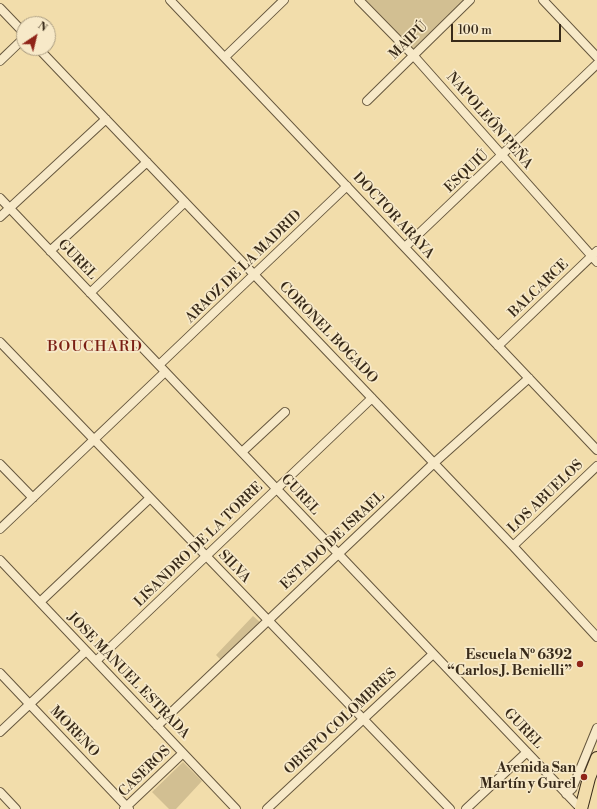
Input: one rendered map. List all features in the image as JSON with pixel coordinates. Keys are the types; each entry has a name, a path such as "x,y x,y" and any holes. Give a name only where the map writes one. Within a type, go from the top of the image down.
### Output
{"main road":[{"path":"581,809 589,778 597,758"},
{"path":"581,809 597,777"}],"street":[{"name":"DOCTOR ARAYA","path":"170,0 597,450"},
{"path":"225,57 284,0"},
{"name":"NAPOLEÓN PEÑA","path":"359,0 413,55 502,157 595,256"},
{"name":"MAIPÚ","path":"367,101 470,0"},
{"path":"543,0 597,57"},
{"path":"0,8 16,25"},
{"path":"0,61 16,46"},
{"name":"CORONEL BOGADO","path":"46,56 513,546 597,637"},
{"name":"ESQUIÚ","path":"405,247 502,157 597,64"},
{"path":"0,217 106,119"},
{"path":"50,251 147,162"},
{"name":"ARAOZ DE LA MADRID","path":"159,365 347,186"},
{"name":"GUREL","path":"0,198 581,809"},
{"path":"90,293 185,202"},
{"name":"BALCARCE","path":"498,346 595,256"},
{"name":"SILVA","path":"0,342 450,809"},
{"path":"0,529 165,372"},
{"name":"ESTADO DE ISRAEL","path":"157,726 434,463 529,378"},
{"name":"LISANDRO DE LA TORRE","path":"96,661 372,398"},
{"path":"242,452 285,412"},
{"path":"0,464 33,498"},
{"name":"LOS ABUELOS","path":"513,546 597,466"},
{"path":"40,602 150,498"},
{"name":"JOSE MANUEL ESTRADA","path":"0,560 236,809"},
{"path":"0,732 86,651"},
{"name":"OBISPO COLOMBRES","path":"267,809 433,654"},
{"name":"MORENO","path":"0,673 127,808"},
{"path":"566,794 572,789 597,728"},
{"path":"466,809 527,752"},
{"name":"CASEROS","path":"127,808 183,753"},
{"path":"0,792 16,809"}],"shaded area":[{"path":"365,0 465,0 412,51"},
{"path":"253,616 261,623 222,661 216,655"},
{"path":"183,762 202,781 176,809 169,809 152,792"}],"place":[{"name":"Escuela Nº 6392 “Carlos J. Benielli”","path":"580,664"},
{"name":"Avenida San Martín y Gurel","path":"584,777"}],"district":[{"name":"BOUCHARD","path":"95,347"}]}
